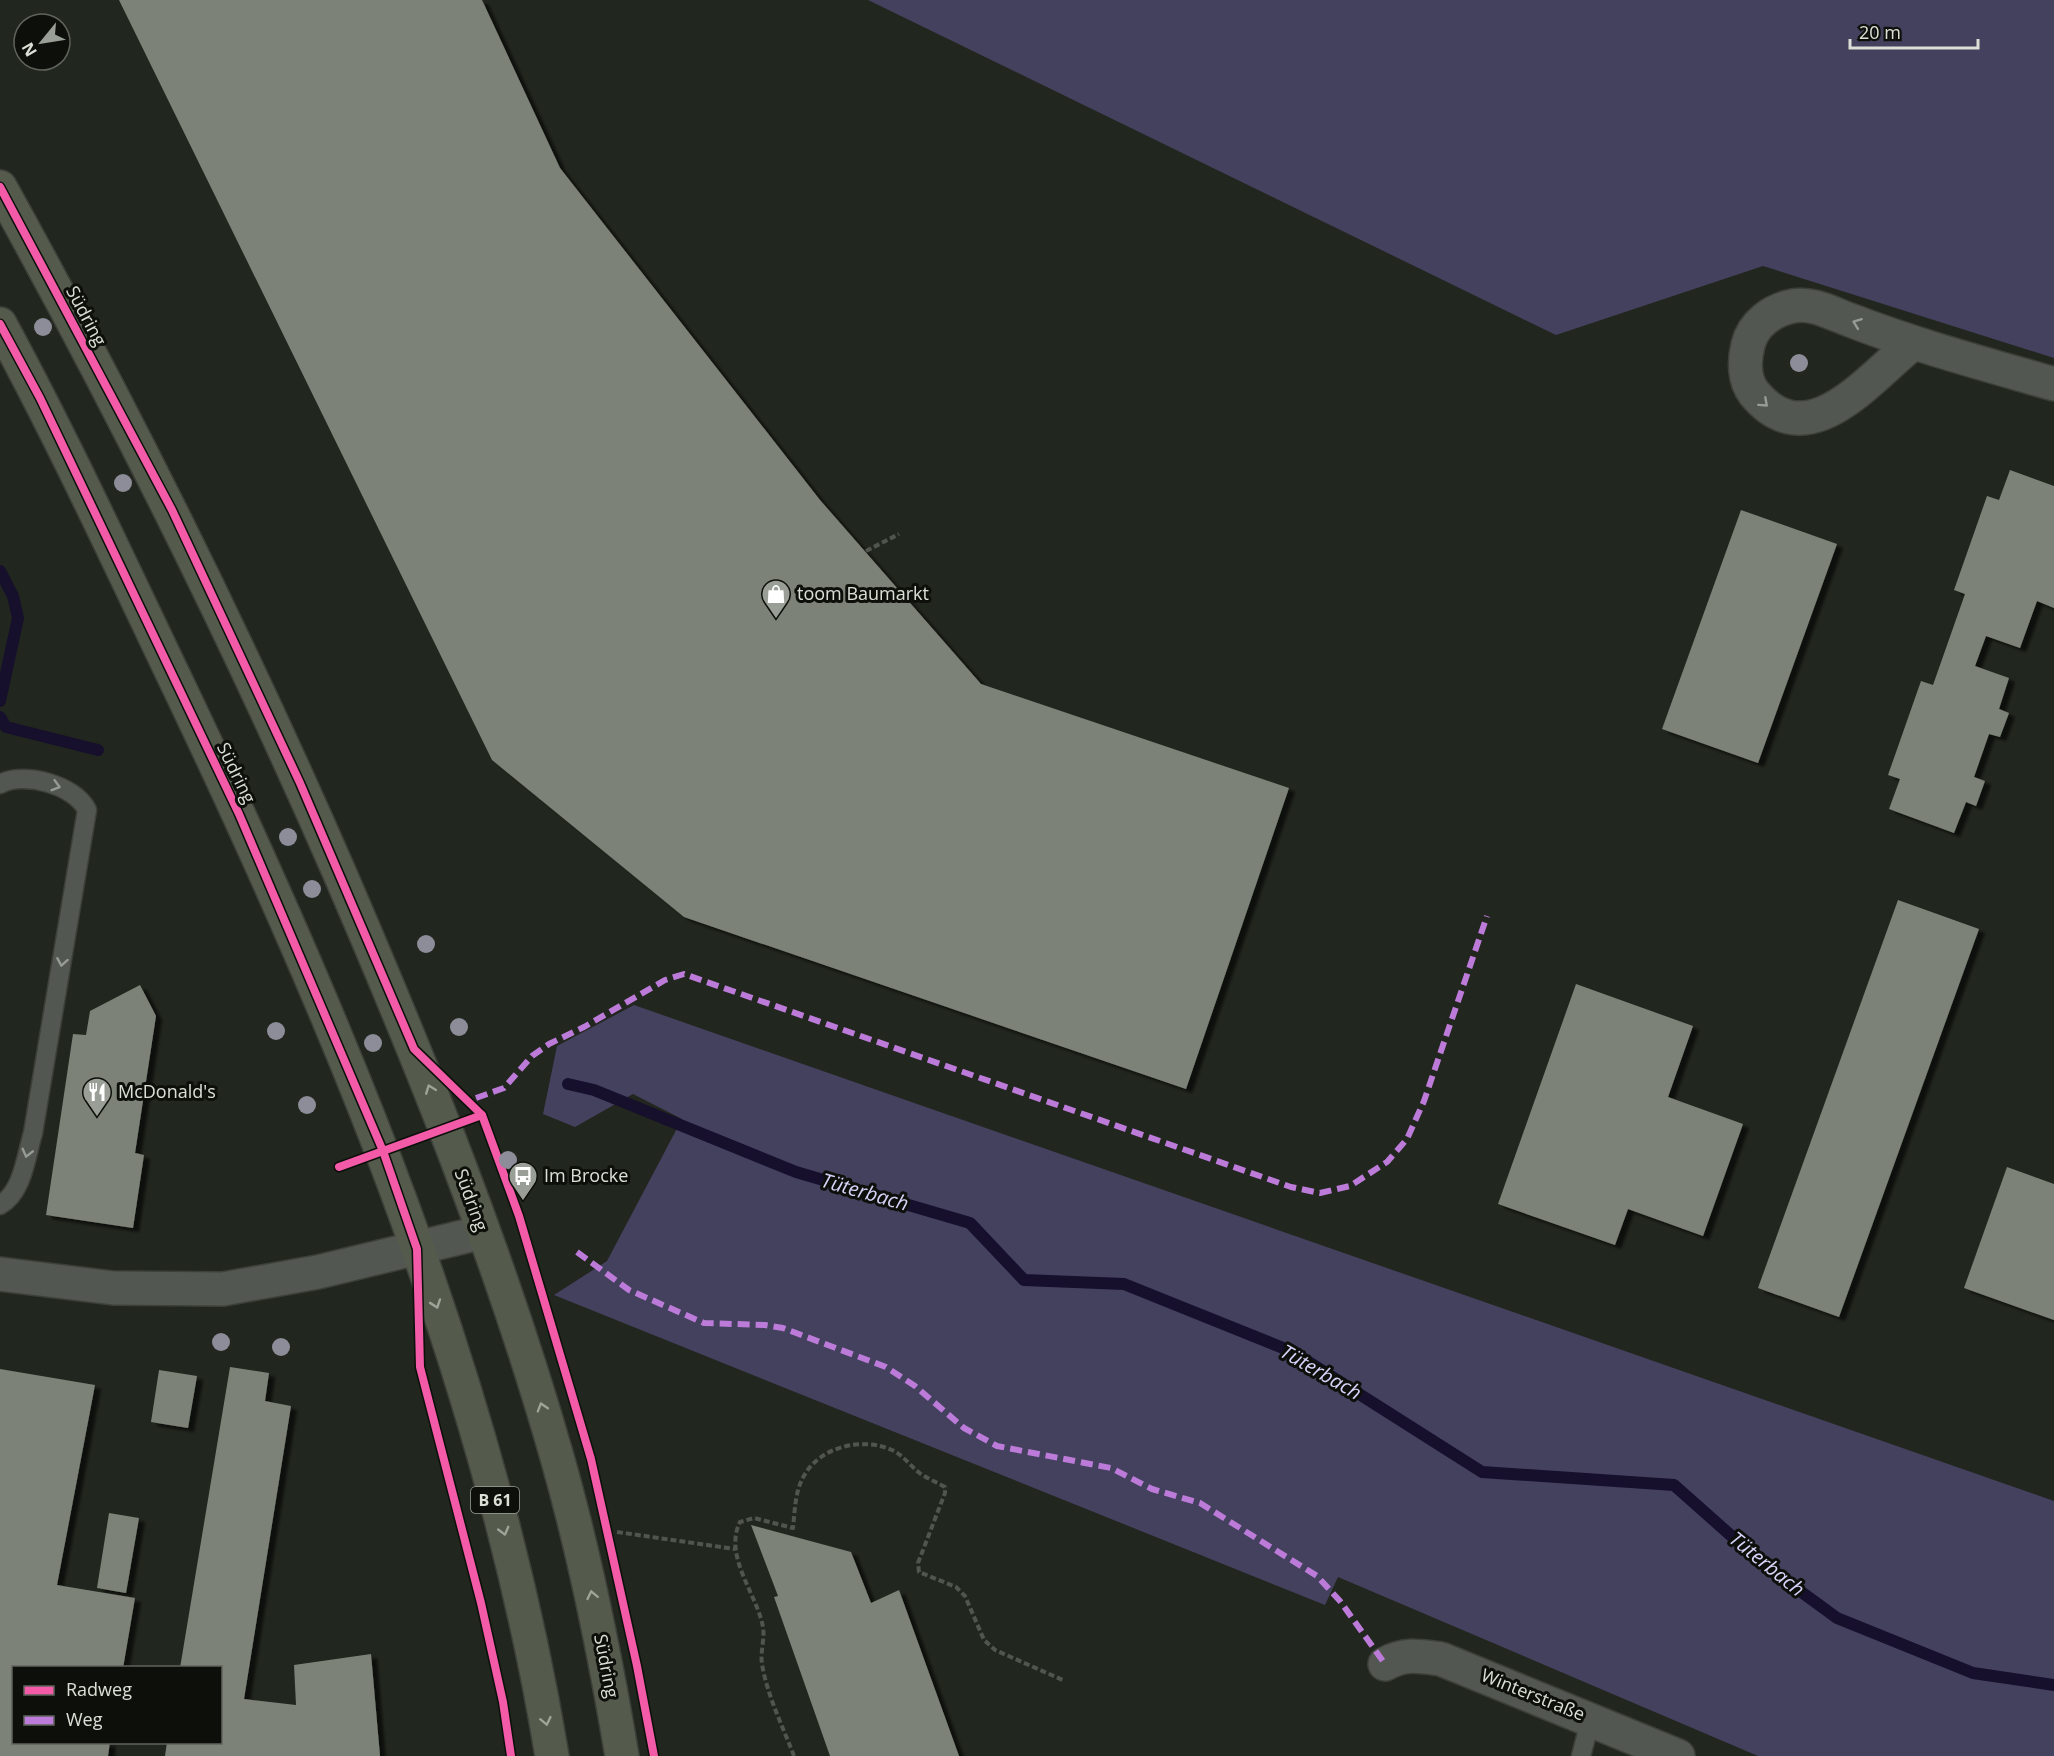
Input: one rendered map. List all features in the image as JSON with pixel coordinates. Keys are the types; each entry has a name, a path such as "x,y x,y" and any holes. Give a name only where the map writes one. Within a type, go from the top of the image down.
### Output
{"main road":[{"name":"Südring","path":"0,187 172,510 300,783 414,1049 483,1232 531,1371 560,1467 586,1568 622,1756"},
{"name":"Südring","path":"0,324 40,398 240,814 383,1151 457,1367 491,1482 508,1550 552,1756"}],"street":[{"path":"1912,344 1887,363 1864,387 1835,408 1817,416 1799,419 1781,415 1764,405 1752,391 1745,370 1745,355 1750,337 1756,327 1770,314 1794,305 1814,306 1912,344 2054,384"},
{"path":"0,1274 113,1288 223,1289 286,1280 483,1232"},
{"name":"Winterstraße","path":"1384,1664 1398,1657 1413,1655 1441,1659 1591,1718 1664,1753"}],"lane":[{"path":"0,784 13,778 56,785 82,799 87,810 33,1133 23,1171 12,1195 0,1205"},
{"path":"1581,1756 1591,1718"}],"path":[{"path":"866,551 899,534"},
{"path":"794,1756 764,1677 761,1661 763,1629 735,1549 735,1531 740,1522 754,1518 793,1528 796,1495 805,1473 825,1455 844,1447 865,1442 891,1450 923,1475 945,1486 945,1493 918,1563 919,1572 956,1587 965,1596 984,1640 995,1650 1065,1681"},
{"path":"614,1532 735,1549"}],"shaded area":[{"path":"868,0 2054,0 2054,358 1763,266 1556,335"},
{"path":"634,1005 2054,1501 2054,1756 1758,1756 1338,1577 1325,1605 554,1295 607,1261 682,1119 633,1094 575,1127 543,1114 557,1046"}],"building":[{"path":"119,0 482,0 560,168 820,500 981,684 1289,788 1186,1089 684,917 492,760"},
{"path":"2010,470 2054,486 2054,608 2037,601 2020,648 1986,636 1975,666 2009,678 1999,709 2009,713 2000,737 1989,734 1974,777 1985,781 1976,806 1966,802 1954,833 1889,809 1900,779 1888,775 1921,681 1933,685 1965,594 1954,590 1987,496 1999,500"},
{"path":"1741,510 1837,544 1758,763 1662,729"},
{"path":"1898,900 1979,929 1839,1317 1758,1288"},
{"path":"1576,984 1693,1026 1668,1097 1743,1124 1703,1236 1628,1209 1615,1245 1498,1204"},
{"path":"140,985 156,1016 135,1153 144,1155 133,1228 46,1215 73,1034 86,1035 90,1011"},
{"path":"2007,1167 2054,1184 2054,1320 1964,1288"},
{"path":"230,1367 269,1373 265,1401 291,1406 244,1699 296,1705 294,1665 371,1654 380,1756 165,1756 167,1744 222,1744 222,1666 180,1666"},
{"path":"0,1369 95,1385 57,1585 135,1598 123,1666 12,1666 12,1744 110,1744 108,1756 0,1756"},
{"path":"159,1370 197,1376 188,1428 151,1422"},
{"path":"109,1513 139,1518 126,1593 97,1588"},
{"path":"751,1525 851,1552 871,1603 899,1590 959,1756 830,1756 774,1597 778,1596"}],"waterway":[{"name":"Tüterbach","path":"0,571 13,596 18,618 0,701"},
{"name":"Tüterbach","path":"0,717 6,727 98,750"},
{"name":"Tüterbach","path":"568,1084 594,1090 796,1172 970,1223 1024,1280 1124,1284 1293,1352 1482,1472 1674,1485 1763,1564 1837,1618 1973,1673 2054,1685"}],"marked path":[{"path":"476,1098 504,1088 532,1056 549,1044 584,1027 665,980 684,974 1291,1187 1320,1193 1350,1186 1387,1162 1407,1139 1424,1101 1487,916"},
{"path":"577,1252 629,1290 704,1323 765,1325 783,1328 886,1367 915,1386 964,1428 997,1446 1111,1468 1152,1489 1200,1503 1317,1576 1340,1601 1385,1664"}],"cycle path":[{"path":"0,187 172,510 300,783 414,1049 482,1115 519,1216 591,1459 637,1666 654,1756"},
{"path":"0,324 40,398 239,814 383,1151 417,1249 420,1367 481,1603 503,1702 511,1756"},
{"path":"339,1167 482,1115"}],"place":[{"name":"toom Baumarkt","path":"776,620"},
{"name":"McDonald's","path":"97,1118"},
{"name":"Im Brocke","path":"523,1202"}]}
